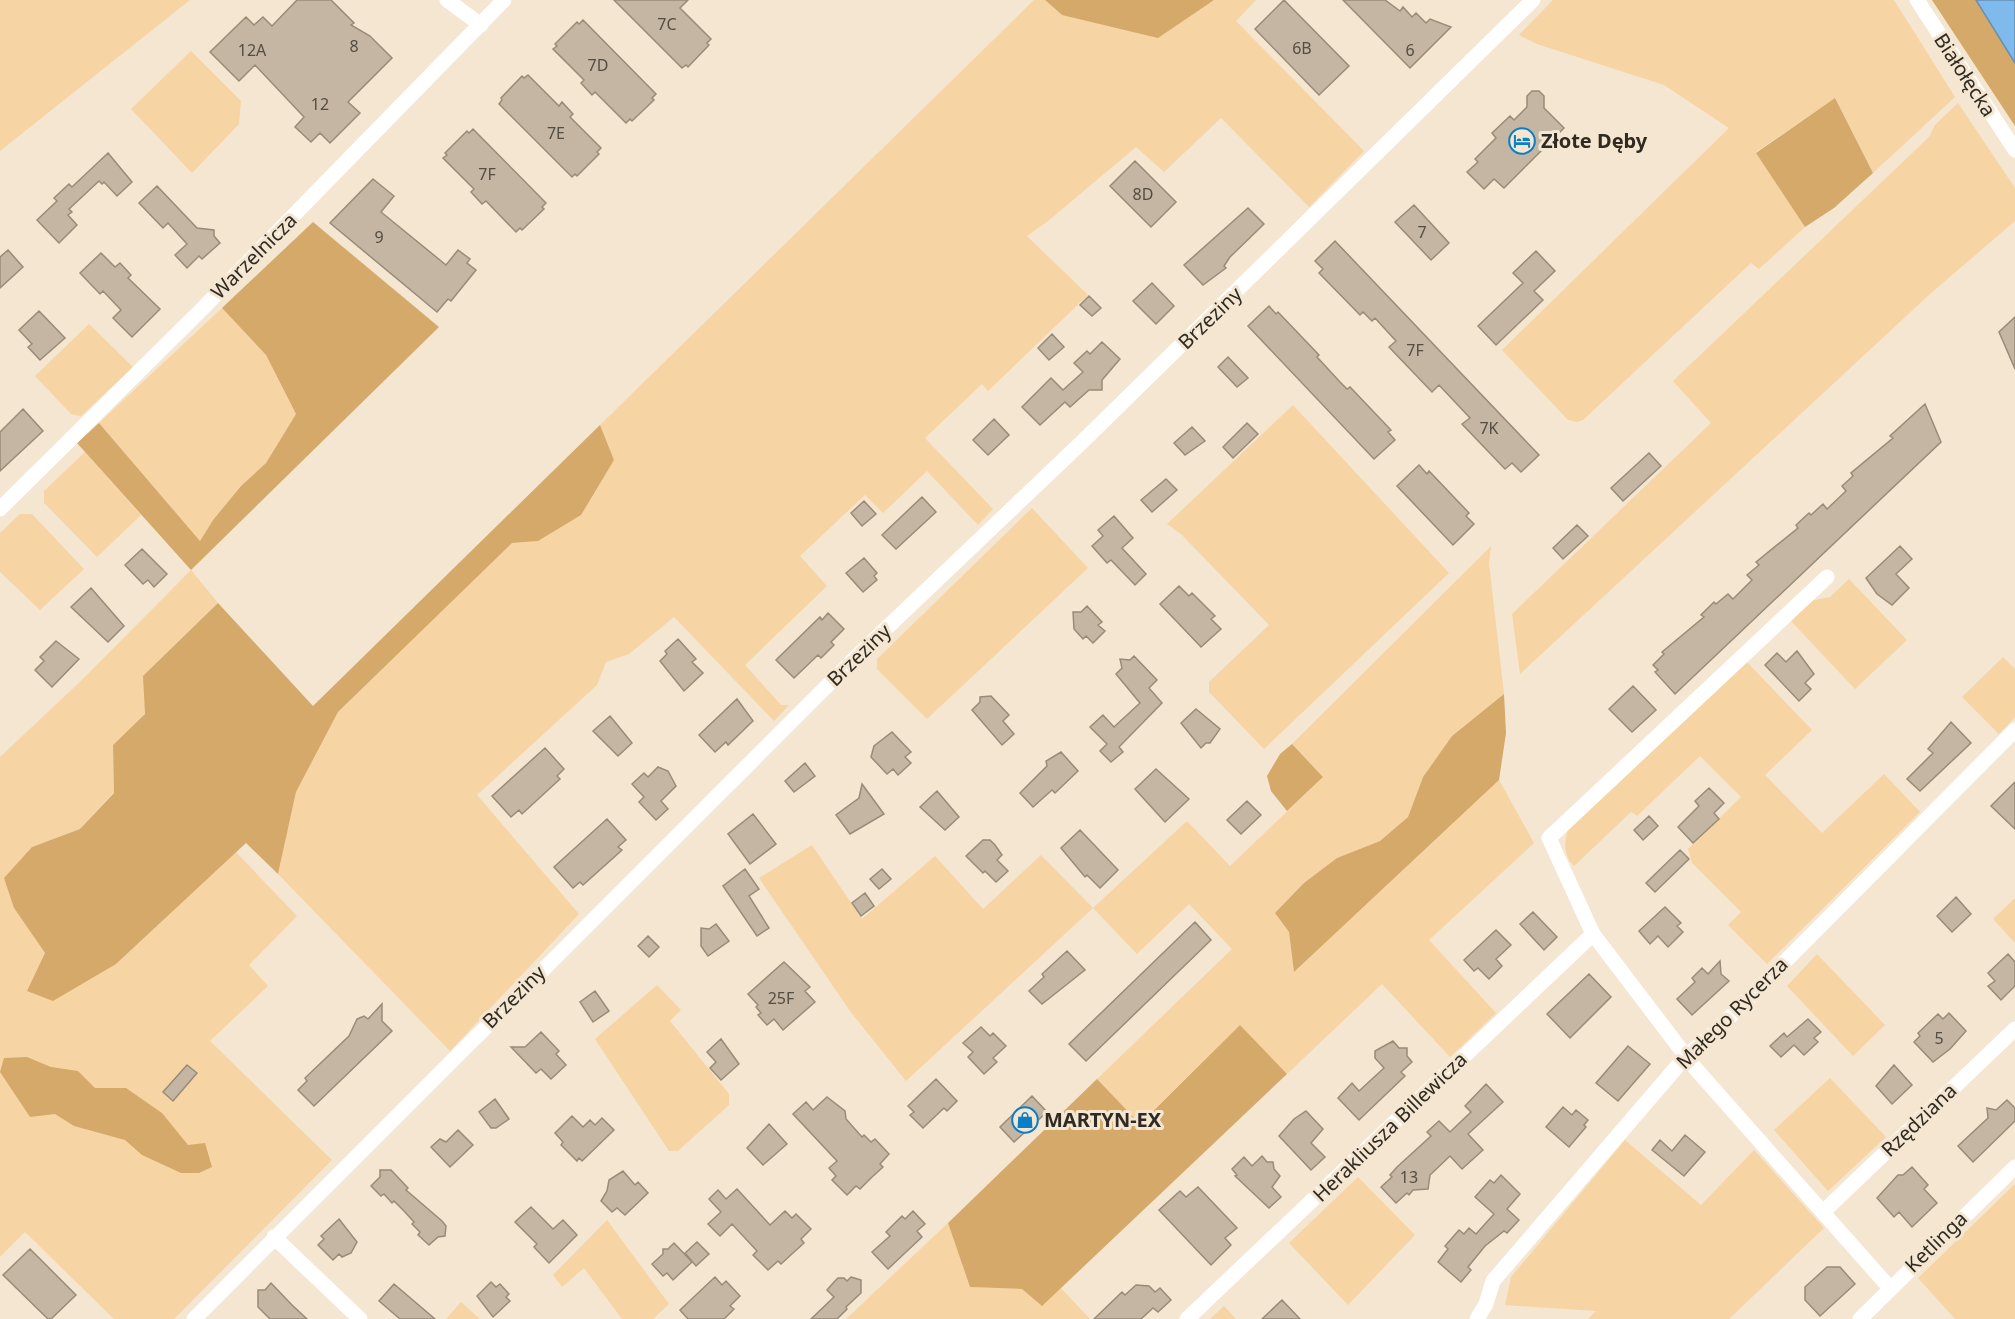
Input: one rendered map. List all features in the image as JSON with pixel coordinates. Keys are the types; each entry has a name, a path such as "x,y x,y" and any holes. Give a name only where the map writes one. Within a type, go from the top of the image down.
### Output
{"street":[{"path":"447,0 481,25"},
{"name":"Warzelnicza","path":"0,509 202,309 504,0"},
{"name":"Brzeziny","path":"194,1319 829,683 1098,427 1533,0"},
{"name":"Białołęcka","path":"1917,0 2015,150"},
{"path":"1827,577 1549,838 1593,934 1695,1068 1889,1287"},
{"name":"Małego Rycerza","path":"1477,1319 1486,1304 1493,1281 1687,1055 1711,1036 2015,730"},
{"name":"Herakliusza Billewicza","path":"1187,1319 1593,934"},
{"name":"Rzędziana","path":"1823,1212 2015,1029"},
{"name":"Ketlinga","path":"1860,1319 1889,1287 2015,1167"},
{"path":"274,1237 360,1319"}],"shaded area":[{"path":"0,0 190,0 0,151"},
{"path":"1034,0 1045,0 1062,15 1202,7 1214,0 1256,0 1236,21 1364,151 1309,207 1221,118 1164,172 1136,147 1027,236 1088,295 988,391 982,384 925,438 993,509 978,525 927,471 883,513 865,495 800,556 827,586 745,665 781,705 789,705 774,721 674,617 629,654 606,662 597,685 477,795 579,914 450,1051 278,874 296,792 338,712 512,543 538,541 614,460 600,425"},
{"path":"1045,0 1214,0 1158,38 1062,15"},
{"path":"1553,0 1894,0 1955,97 1873,173 1835,98 1756,152 1805,227 1759,269 1751,263 1583,420 1577,422 1568,420 1502,350 1729,128 1664,85 1537,44 1519,35"},
{"path":"1932,0 1976,0 2015,63 2015,126"},
{"path":"191,51 241,101 239,124 192,173 131,109"},
{"path":"1835,98 1873,173 1834,208 1805,227 1756,153"},
{"path":"1958,103 2015,188 2015,221 1930,294 1520,674 1512,614 1711,423 1673,381 1929,137 1935,125"},
{"path":"313,222 439,327 191,570 77,443 99,423 200,541 213,520 241,486 266,463 296,414 266,355 222,308"},
{"path":"222,308 266,355 296,414 266,463 241,486 213,520 200,541 99,423"},
{"path":"89,324 133,367 81,416 71,414 35,376"},
{"path":"1293,405 1449,573 1264,749 1209,692 1209,682 1269,625 1182,535 1167,524"},
{"path":"600,425 614,460 581,515 538,541 512,543 338,712 296,792 278,874 246,843 116,964 53,1001 27,991 45,953 14,908 4,878 32,847 80,829 114,793 113,745 145,714 143,676 218,603 313,706"},
{"path":"85,452 141,515 97,557 44,503 44,491"},
{"path":"1032,508 1088,568 927,719 877,669 877,659"},
{"path":"20,514 32,514 84,569 40,610 0,572 0,533"},
{"path":"1491,546 1489,563 1504,694 1452,736 1423,777 1408,817 1380,841 1337,858 1275,913 1289,932 1294,972 1499,780 1534,843 1429,940 1496,1013 1450,1057 1382,984 1287,1074 1240,1025 1139,1124 1097,1079 1232,949 1189,904 1137,954 1093,908 1187,821 1230,866 1323,777 1292,744"},
{"path":"191,570 218,603 144,676 145,714 113,745 114,792 80,829 32,847 14,908 45,953 116,964 236,852 297,916 249,965 268,986 210,1041 332,1160 174,1319 114,1319 25,1232 0,1257 0,757 83,679"},
{"path":"1849,579 1907,640 1855,689 1790,620 1809,601 1830,597"},
{"path":"2003,657 2015,669 2015,717 1999,734 1962,697"},
{"path":"1746,661 1812,730 1765,775 1822,833 1884,774 1920,812 1767,964 1728,925 1741,912 1692,863 1688,849 1741,797 1700,756 1637,816 1631,812 1574,866 1565,849 1568,829"},
{"path":"1504,694 1506,733 1499,780 1294,972 1289,932 1275,913 1304,883 1337,858 1380,841 1408,817 1423,777 1452,736"},
{"path":"1292,744 1323,777 1287,811 1271,791 1267,776 1280,754"},
{"path":"812,845 862,919 935,856 983,909 1041,855 1093,908 906,1081 850,1011 759,878"},
{"path":"2015,898 2015,943 1993,919"},
{"path":"1817,954 1885,1025 1853,1056 1787,986"},
{"path":"657,985 681,1010 670,1021 729,1094 729,1105 678,1151 669,1151 595,1039"},
{"path":"1240,1025 1287,1074 1042,1306 1022,1289 970,1287 948,1223 1097,1079 1140,1124"},
{"path":"27,1057 51,1067 78,1071 95,1088 126,1088 162,1113 188,1145 205,1143 212,1167 199,1173 181,1173 142,1155 125,1140 74,1126 55,1114 30,1117 0,1072 4,1058"},
{"path":"1830,1078 1886,1137 1828,1191 1774,1130"},
{"path":"1625,1140 1701,1205 1754,1150 1824,1228 1729,1319 1588,1319 1596,1311 1505,1305 1511,1277"},
{"path":"1358,1177 1415,1235 1348,1305 1289,1243"},
{"path":"2015,1184 2015,1319 1955,1319 1918,1278"},
{"path":"607,1220 669,1304 653,1319 622,1319 584,1268 562,1287 553,1275"},
{"path":"948,1223 970,1287 1022,1289 1042,1305 1061,1288 1090,1319 846,1319"},
{"path":"461,1302 480,1319 446,1319"},
{"path":"1224,1306 1236,1319 1210,1319"}],"water":[{"path":"1976,0 2015,0 2015,63"}],"building":[{"path":"297,0 331,0 354,23 351,25 370,36 392,58 348,102 360,113 330,143 320,133 311,142 295,127 304,117 255,65 239,81 210,52 246,17 254,25 263,17 272,26"},
{"path":"614,0 688,0 680,8 711,39 707,43 709,45 688,67 686,65 682,68"},
{"path":"1284,0 1349,66 1319,95 1255,29"},
{"path":"1343,0 1385,0 1400,11 1403,7 1412,17 1416,13 1426,23 1430,19 1451,27 1410,68"},
{"path":"583,20 656,94 652,98 654,100 632,121 630,119 626,123 595,92 592,95 581,83 584,80 553,49 557,46 555,44 577,22 579,24"},
{"path":"528,75 559,106 562,102 573,114 570,117 601,148 597,152 599,154 577,176 575,174 572,177 499,104 501,98 522,76 524,78"},
{"name":"Złote Dęby","path":"1532,91 1539,91 1544,96 1544,108 1564,128 1504,188 1494,179 1484,189 1467,172 1478,162 1475,159 1496,138 1492,133 1510,116 1514,120 1527,107 1527,96"},
{"path":"473,129 546,203 542,207 544,209 522,230 520,228 516,232 486,201 482,204 471,192 474,189 443,158 447,155 445,153 467,131 469,133"},
{"path":"108,153 132,182 117,196 104,182 102,184 99,181 69,209 72,212 68,215 77,225 59,243 37,220 57,201 54,198 69,184 72,187"},
{"path":"1135,161 1176,202 1151,227 1110,186"},
{"path":"373,179 394,196 381,212 446,265 458,250 470,259 467,263 476,270 451,301 448,299 437,312 330,223"},
{"path":"157,186 197,228 214,230 214,236 220,243 202,259 199,256 187,268 175,255 187,244 168,223 163,228 139,203"},
{"path":"1414,205 1449,243 1431,260 1395,222"},
{"path":"1248,208 1264,224 1230,257 1224,266 1226,268 1203,285 1184,265"},
{"path":"1335,241 1539,455 1521,472 1512,463 1505,469 1462,424 1470,418 1439,385 1432,392 1389,347 1396,341 1375,318 1372,321 1363,312 1360,315 1319,273 1323,269 1315,261"},
{"path":"8,250 23,267 0,288 0,257"},
{"path":"1536,251 1555,271 1534,291 1543,300 1496,345 1478,326 1523,283 1513,273"},
{"path":"101,253 115,267 120,263 131,275 128,278 160,309 132,337 113,318 121,310 103,291 100,294 80,273"},
{"path":"1152,283 1174,306 1156,324 1133,301"},
{"path":"1089,296 1101,308 1092,316 1080,305"},
{"path":"1269,306 1276,314 1278,312 1319,355 1317,357 1340,382 1347,389 1350,387 1391,430 1388,432 1395,440 1374,459 1248,326"},
{"path":"39,311 65,338 40,360 28,347 32,344 19,330"},
{"path":"2015,317 2015,369 1999,332"},
{"path":"1052,334 1064,347 1049,360 1038,348"},
{"path":"1102,342 1120,359 1102,380 1102,390 1089,390 1070,407 1065,402 1040,425 1022,407 1051,378 1063,390 1083,372 1074,363 1087,351 1090,354"},
{"path":"1228,357 1248,378 1237,387 1218,367"},
{"path":"1925,404 1941,442 1675,694 1655,672 1658,670 1653,665 1664,654 1662,652 1704,617 1701,615 1714,602 1716,604 1728,594 1733,599 1752,580 1747,575 1759,565 1756,562 1798,528 1796,525 1809,513 1811,515 1823,504 1827,509 1846,491 1842,486 1853,476 1851,473 1893,438 1890,436"},
{"path":"23,409 43,431 0,471 0,432"},
{"path":"994,419 1009,435 988,455 973,440"},
{"path":"1247,423 1258,434 1233,458 1223,447"},
{"path":"1192,427 1205,441 1185,455 1174,443"},
{"path":"1649,453 1661,466 1623,501 1611,488"},
{"path":"1419,465 1427,474 1429,471 1469,513 1466,516 1474,524 1453,545 1397,486"},
{"path":"1166,479 1177,490 1152,512 1141,500"},
{"path":"922,497 936,512 896,549 882,535"},
{"path":"864,501 876,514 862,526 851,513"},
{"path":"1114,516 1133,538 1122,548 1146,574 1135,585 1111,560 1107,563 1092,546 1103,536 1098,530"},
{"path":"1577,525 1588,536 1563,559 1553,548"},
{"path":"1900,546 1912,559 1896,574 1909,588 1892,605 1877,594 1866,578"},
{"path":"142,549 167,574 154,587 148,580 143,584 125,565"},
{"path":"864,558 877,573 874,576 877,580 863,592 846,573"},
{"path":"1179,586 1189,596 1192,593 1215,616 1211,619 1221,629 1201,647 1160,604"},
{"path":"91,588 124,626 108,642 71,607"},
{"path":"1087,606 1102,622 1098,625 1105,631 1093,643 1086,636 1083,639 1074,629 1073,612 1081,612"},
{"path":"828,613 844,629 831,642 834,645 821,658 818,655 794,678 776,660 820,617 822,620"},
{"path":"678,639 696,659 692,662 703,673 684,691 660,661 667,654 665,651"},
{"path":"56,641 79,659 52,687 35,670 44,661 40,657"},
{"path":"1797,651 1814,674 1805,683 1811,689 1799,701 1765,665 1777,653 1786,662"},
{"path":"1134,656 1157,680 1149,688 1162,703 1119,747 1123,752 1111,762 1100,751 1107,744 1090,727 1103,715 1114,727 1140,703 1116,674 1122,668 1120,659 1130,660"},
{"path":"1633,686 1656,710 1632,732 1609,709"},
{"path":"991,696 1009,715 1003,721 1014,734 1002,745 972,710 980,702 980,697"},
{"path":"737,699 753,721 728,745 726,742 715,752 699,735"},
{"path":"1196,709 1220,729 1210,743 1206,743 1201,748 1181,723"},
{"path":"610,716 632,743 618,756 593,731"},
{"path":"1951,722 1971,743 1920,791 1907,779 1933,753 1928,749"},
{"path":"892,732 911,752 905,757 911,763 898,775 893,769 887,774 871,757 874,746"},
{"path":"545,748 564,769 557,776 560,779 522,814 519,810 511,817 492,796"},
{"path":"1061,752 1078,771 1055,793 1052,790 1033,807 1020,793 1047,766 1046,761"},
{"path":"805,763 815,776 794,792 785,781"},
{"path":"658,767 668,771 676,786 661,801 668,809 656,820 639,802 644,797 632,784 644,773 648,777"},
{"path":"1156,769 1189,799 1165,822 1135,789"},
{"path":"2015,782 2015,829 1991,806"},
{"path":"862,784 884,814 850,834 836,815 859,798"},
{"path":"1709,788 1724,803 1714,813 1719,819 1693,843 1678,827 1699,806 1695,801"},
{"path":"937,791 959,817 945,830 920,807"},
{"path":"1247,801 1261,815 1241,834 1227,820"},
{"path":"753,814 776,844 750,864 728,834"},
{"path":"1649,816 1658,826 1643,840 1634,830"},
{"path":"607,819 626,840 618,847 622,850 583,885 580,882 573,888 554,867"},
{"path":"1080,830 1118,870 1100,888 1087,875 1085,877 1061,848"},
{"path":"983,840 990,840 995,845 1002,855 997,860 1008,871 996,882 966,856"},
{"path":"1680,850 1689,859 1655,892 1646,883"},
{"path":"745,869 759,889 749,896 769,928 757,936 723,886"},
{"path":"882,869 891,879 879,889 870,879"},
{"path":"865,893 874,906 861,916 852,903"},
{"path":"1956,897 1971,914 1952,932 1937,916"},
{"path":"1665,907 1681,923 1677,926 1683,932 1668,947 1658,936 1650,944 1639,931"},
{"path":"1533,912 1557,937 1544,950 1520,924"},
{"path":"1195,922 1211,940 1086,1061 1069,1044"},
{"path":"716,924 729,941 708,956 701,946 701,928 709,929"},
{"path":"1496,930 1511,945 1496,959 1502,966 1489,979 1478,968 1474,971 1464,960"},
{"path":"648,936 659,947 649,957 638,946"},
{"path":"1067,951 1085,970 1042,1004 1029,991 1044,977 1042,974"},
{"path":"2008,954 2015,962 2015,986 2001,1000 1988,986 1995,981 1988,973"},
{"path":"1720,961 1721,974 1729,981 1692,1015 1677,999 1695,982 1692,978 1702,968 1708,974"},
{"path":"784,962 810,987 805,991 815,1002 783,1030 774,1019 767,1025 758,1015 761,1013 756,1007 758,1005 748,994"},
{"path":"1589,974 1611,997 1570,1038 1547,1014"},
{"path":"595,991 609,1011 593,1022 580,1002"},
{"path":"382,1004 382,1021 392,1031 314,1106 298,1090 307,1081 305,1078 349,1036 357,1019 364,1016 368,1019"},
{"path":"1949,1013 1966,1031 1950,1049 1933,1062 1914,1042 1920,1036 1918,1033 1938,1014 1943,1019"},
{"path":"1808,1019 1821,1032 1814,1038 1818,1042 1804,1055 1794,1045 1781,1057 1770,1046 1784,1033 1787,1037"},
{"path":"981,1027 990,1036 993,1033 1006,1046 993,1058 997,1062 984,1074 968,1057 973,1052 963,1043"},
{"path":"541,1032 559,1051 556,1054 566,1065 551,1079 541,1069 536,1073 511,1047 525,1047"},
{"path":"721,1039 739,1064 721,1080 710,1068 716,1062 707,1052"},
{"path":"1393,1041 1399,1048 1407,1048 1407,1056 1412,1062 1401,1072 1405,1076 1359,1120 1338,1098 1352,1083 1359,1091 1384,1068 1375,1058 1375,1051"},
{"path":"1628,1046 1650,1064 1618,1101 1596,1083"},
{"path":"187,1065 197,1073 173,1101 163,1092"},
{"path":"1894,1065 1912,1085 1892,1104 1876,1086"},
{"path":"936,1079 957,1101 947,1111 944,1108 923,1128 910,1115 914,1112 908,1106"},
{"path":"1486,1084 1503,1102 1468,1134 1483,1150 1462,1169 1450,1156 1430,1175 1428,1189 1413,1190 1396,1203 1381,1187 1392,1177 1390,1175 1431,1136 1427,1132 1439,1121 1450,1132 1471,1112 1465,1106"},
{"path":"1032,1096 1047,1112 1014,1142 1000,1127"},
{"path":"827,1097 845,1111 846,1119 862,1137 864,1135 871,1142 875,1139 889,1154 880,1164 883,1167 860,1189 856,1186 847,1195 832,1180 836,1176 829,1168 837,1161 793,1114 806,1102 813,1110"},
{"path":"495,1099 509,1119 496,1128 491,1128 479,1112"},
{"path":"2007,1100 2015,1108 2015,1121 1973,1162 1958,1146 1988,1118 1987,1108 1996,1110"},
{"path":"1563,1107 1572,1115 1576,1110 1588,1120 1584,1125 1586,1127 1569,1147 1546,1127"},
{"path":"1306,1111 1323,1129 1311,1143 1325,1157 1311,1170 1279,1136 1294,1119"},
{"path":"572,1116 583,1127 590,1120 595,1125 602,1118 614,1130 582,1161 579,1158 577,1161 561,1145 563,1142 555,1133"},
{"path":"769,1124 787,1144 763,1165 747,1148"},
{"path":"458,1130 473,1145 450,1167 431,1147 440,1139 446,1142"},
{"path":"1685,1135 1705,1152 1684,1176 1652,1150 1660,1140 1672,1151"},
{"path":"1262,1156 1267,1162 1273,1162 1274,1169 1280,1176 1272,1187 1281,1197 1269,1208 1235,1176 1237,1175 1232,1169 1244,1157 1252,1166"},
{"path":"1912,1167 1928,1185 1924,1189 1937,1203 1912,1227 1899,1212 1894,1217 1877,1198 1898,1175 1903,1175"},
{"path":"380,1170 391,1170 408,1188 406,1190 442,1221 446,1226 445,1236 438,1237 429,1245 418,1235 420,1232 404,1211 384,1194 381,1196 371,1186 380,1177"},
{"path":"623,1171 635,1185 638,1182 648,1193 625,1215 617,1208 612,1212 601,1201 607,1191 609,1180"},
{"path":"1501,1175 1520,1194 1507,1209 1519,1220 1507,1233 1504,1231 1485,1246 1468,1267 1471,1270 1461,1282 1438,1262 1448,1249 1445,1246 1459,1230 1464,1234 1469,1228 1476,1234 1494,1214 1475,1197 1490,1180 1494,1183"},
{"path":"1198,1187 1237,1228 1225,1238 1231,1245 1211,1265 1159,1210 1180,1191 1186,1197"},
{"path":"737,1189 770,1225 785,1211 792,1218 796,1214 811,1229 801,1239 804,1243 781,1264 778,1261 768,1270 753,1255 757,1251 732,1224 720,1236 708,1224 721,1212 709,1199 718,1190 726,1199"},
{"path":"531,1207 553,1229 563,1220 577,1235 549,1263 534,1247 537,1244 515,1222"},
{"path":"913,1211 925,1224 917,1231 922,1237 888,1269 872,1252 890,1236 886,1232 902,1216 905,1219"},
{"path":"339,1219 357,1242 351,1253 342,1257 339,1254 333,1260 318,1245 324,1239 321,1236"},
{"path":"697,1242 709,1254 696,1266 685,1253"},
{"path":"674,1243 692,1262 673,1280 667,1273 663,1276 652,1264 663,1254 663,1249 668,1249"},
{"path":"30,1249 76,1295 51,1319 48,1319 3,1275"},
{"path":"1827,1267 1840,1267 1855,1284 1820,1316 1805,1300 1805,1287"},
{"path":"715,1277 722,1285 726,1281 740,1296 730,1306 734,1309 724,1319 688,1319 680,1310"},
{"path":"851,1277 861,1280 861,1293 846,1307 847,1309 837,1319 811,1319 834,1297 827,1290 834,1282 838,1278 844,1278 847,1281"},
{"path":"491,1282 496,1287 500,1284 509,1294 506,1297 510,1301 493,1317 477,1296"},
{"path":"271,1283 307,1319 270,1319 258,1307 258,1290 265,1290"},
{"path":"394,1284 435,1319 400,1319 379,1301"},
{"path":"1136,1285 1149,1286 1155,1292 1160,1288 1171,1300 1158,1312 1153,1308 1141,1319 1094,1319 1122,1292 1125,1295"},
{"path":"1282,1300 1300,1319 1262,1319"}],"place":[{"name":"Złote Dęby","path":"1522,141"},
{"name":"MARTYN-EX","path":"1025,1120"}]}
